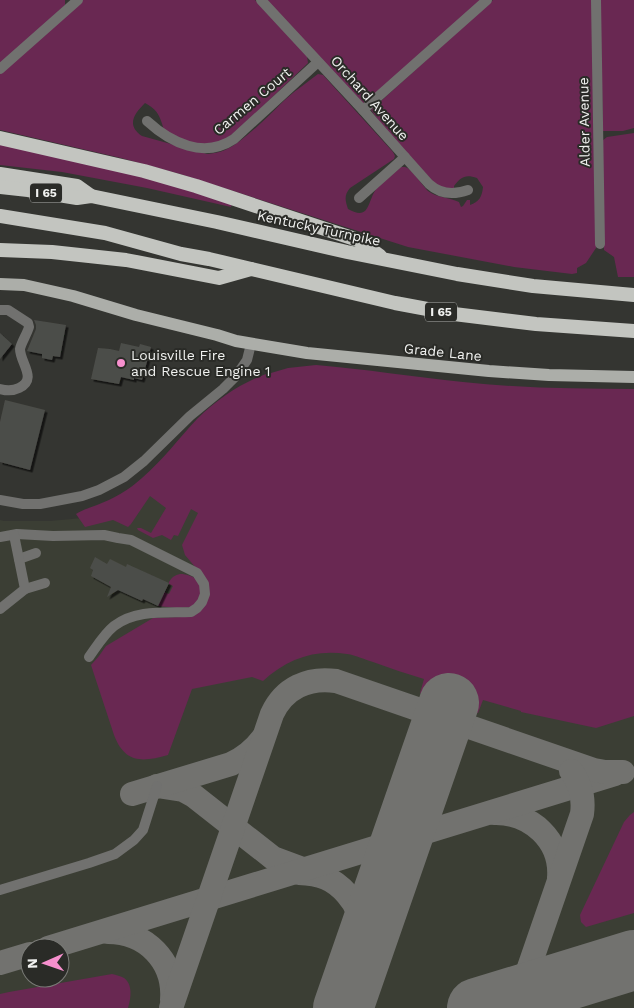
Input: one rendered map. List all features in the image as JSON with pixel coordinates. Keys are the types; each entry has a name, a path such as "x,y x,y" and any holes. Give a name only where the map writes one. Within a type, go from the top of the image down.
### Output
{"highway":[{"path":"0,138 144,171 196,186 358,240 385,259"},
{"path":"0,174 77,186 91,196"},
{"name":"Kentucky Turnpike","path":"0,187 76,198 91,196 348,252 496,281 564,289 634,294"},
{"name":"I 65","path":"0,216 105,233 181,254 395,303 454,314 536,324 634,331"},
{"path":"0,250 52,252 126,260 219,278 252,269"}],"main road":[{"name":"Grade Lane","path":"0,284 24,285 73,296 136,315 251,344 307,353 489,371 549,375 634,377"}],"street":[{"name":"Orchard Avenue","path":"261,0 435,189 452,193 468,190"},
{"path":"363,110 487,0"},
{"name":"Alder Avenue","path":"596,0 600,244"},
{"path":"0,69 75,1"},
{"name":"Carmen Court","path":"147,121 155,129 186,146 206,149 218,147 234,139 318,62"},
{"path":"359,198 405,157"},
{"path":"0,310 8,310 28,323 29,327 20,348 28,371 27,382 23,387 16,390 7,391 0,389"},
{"path":"0,500 23,504 40,504 82,496 99,490 124,477 144,461 190,416 236,376 247,360 251,344"},
{"path":"0,537 14,535 104,534 131,540 197,573 204,584 205,594 197,608 191,612 144,614 129,618 115,626 104,636 89,657"},
{"path":"14,535 25,589"},
{"path":"19,559 36,553"},
{"path":"0,608 25,589 45,583"},
{"path":"0,890 114,854 134,840 143,830 157,786"}],"shaded area":[{"path":"0,0 65,0 65,5 0,65"},
{"path":"83,0 255,0 307,56 308,63 238,130 216,144 192,144 165,133 157,112 145,103 135,115 133,120 134,128 142,136 207,154 220,152 241,140 291,95 318,74 323,75 395,156 394,159 348,191 346,203 348,209 361,213 367,208 377,188 401,167 408,168 428,191 459,202 461,207 467,200 470,200 470,205 478,201 483,187 477,178 469,176 461,178 454,188 450,189 437,186 381,124 371,110 493,0 593,0 597,135 596,248 586,263 577,268 577,273 572,274 514,267 408,247 180,174 121,158 0,130 0,73"},
{"path":"265,0 482,0 362,105"},
{"path":"600,0 634,0 634,128 623,131 603,131"},
{"path":"634,133 634,277 618,277 614,257 604,250 602,141 607,137"},
{"path":"0,143 139,175 232,202 231,207 147,188 62,172 0,165"},
{"path":"316,365 484,384 548,388 634,389 634,716 596,728 521,712 483,700 478,713 420,693 424,679 354,655 323,653 291,661 263,681 252,677 192,689 168,755 151,759 136,759 124,751 114,735 91,665 106,646 153,618 182,617 201,609 202,575 185,555 182,545 198,513 191,509 178,536 174,535 171,540 162,535 153,538 137,528 151,533 166,508 150,496 128,527 113,520 85,527 76,514 115,497 137,482 157,464 197,419 231,391 271,372"},
{"path":"407,386 634,393 634,1008 0,1008 0,520 50,521 93,517"},
{"path":"180,574 194,578 200,584 199,600 192,607 158,606 164,592 169,594 173,586 169,584 170,580"},
{"path":"634,812 634,913 586,927 581,922 580,915 624,822"},
{"path":"112,974 120,976 127,981 130,988 128,1008 0,1008 0,994 32,988 70,988 70,981"}],"building":[{"path":"34,320 66,325 60,357 53,356 52,360 42,358 42,354 27,351 36,329"},
{"path":"0,333 12,344 0,359"},
{"name":"Louisville Fire and Rescue Engine 1","path":"121,343 139,347 140,344 151,347 142,380 121,377 119,384 91,379 98,348 119,351"},
{"path":"5,400 45,410 30,470 0,462 0,422"},
{"path":"95,557 107,564 110,559 126,567 127,564 169,583 158,606 118,590 107,597 111,587 91,576 93,570 90,568"}],"taxiway":[{"path":"171,1008 272,714 283,697 298,686 316,681 336,681 594,770 623,772"},
{"path":"132,794 231,764 248,753 263,738"},
{"path":"515,1008 582,814 581,792 571,771"},
{"path":"70,941 615,774"},
{"path":"157,786 183,790 194,796 273,858 308,871"},
{"path":"494,813 508,814 520,818 532,823 542,831 550,841 555,852 559,865 559,878"},
{"path":"299,873 320,876 337,884 356,907 361,921 362,936 357,965 341,1008"},
{"path":"108,932 122,933 134,937 146,943 155,951 169,973 172,986 172,1000"},
{"path":"0,963 20,957"},
{"path":"471,1008 502,996 515,988 525,975"}],"runway":[{"path":"343,1008 449,703"},
{"path":"477,1008 634,960"}],"place":[{"name":"Louisville Fire and Rescue Engine 1","path":"121,363"}]}
